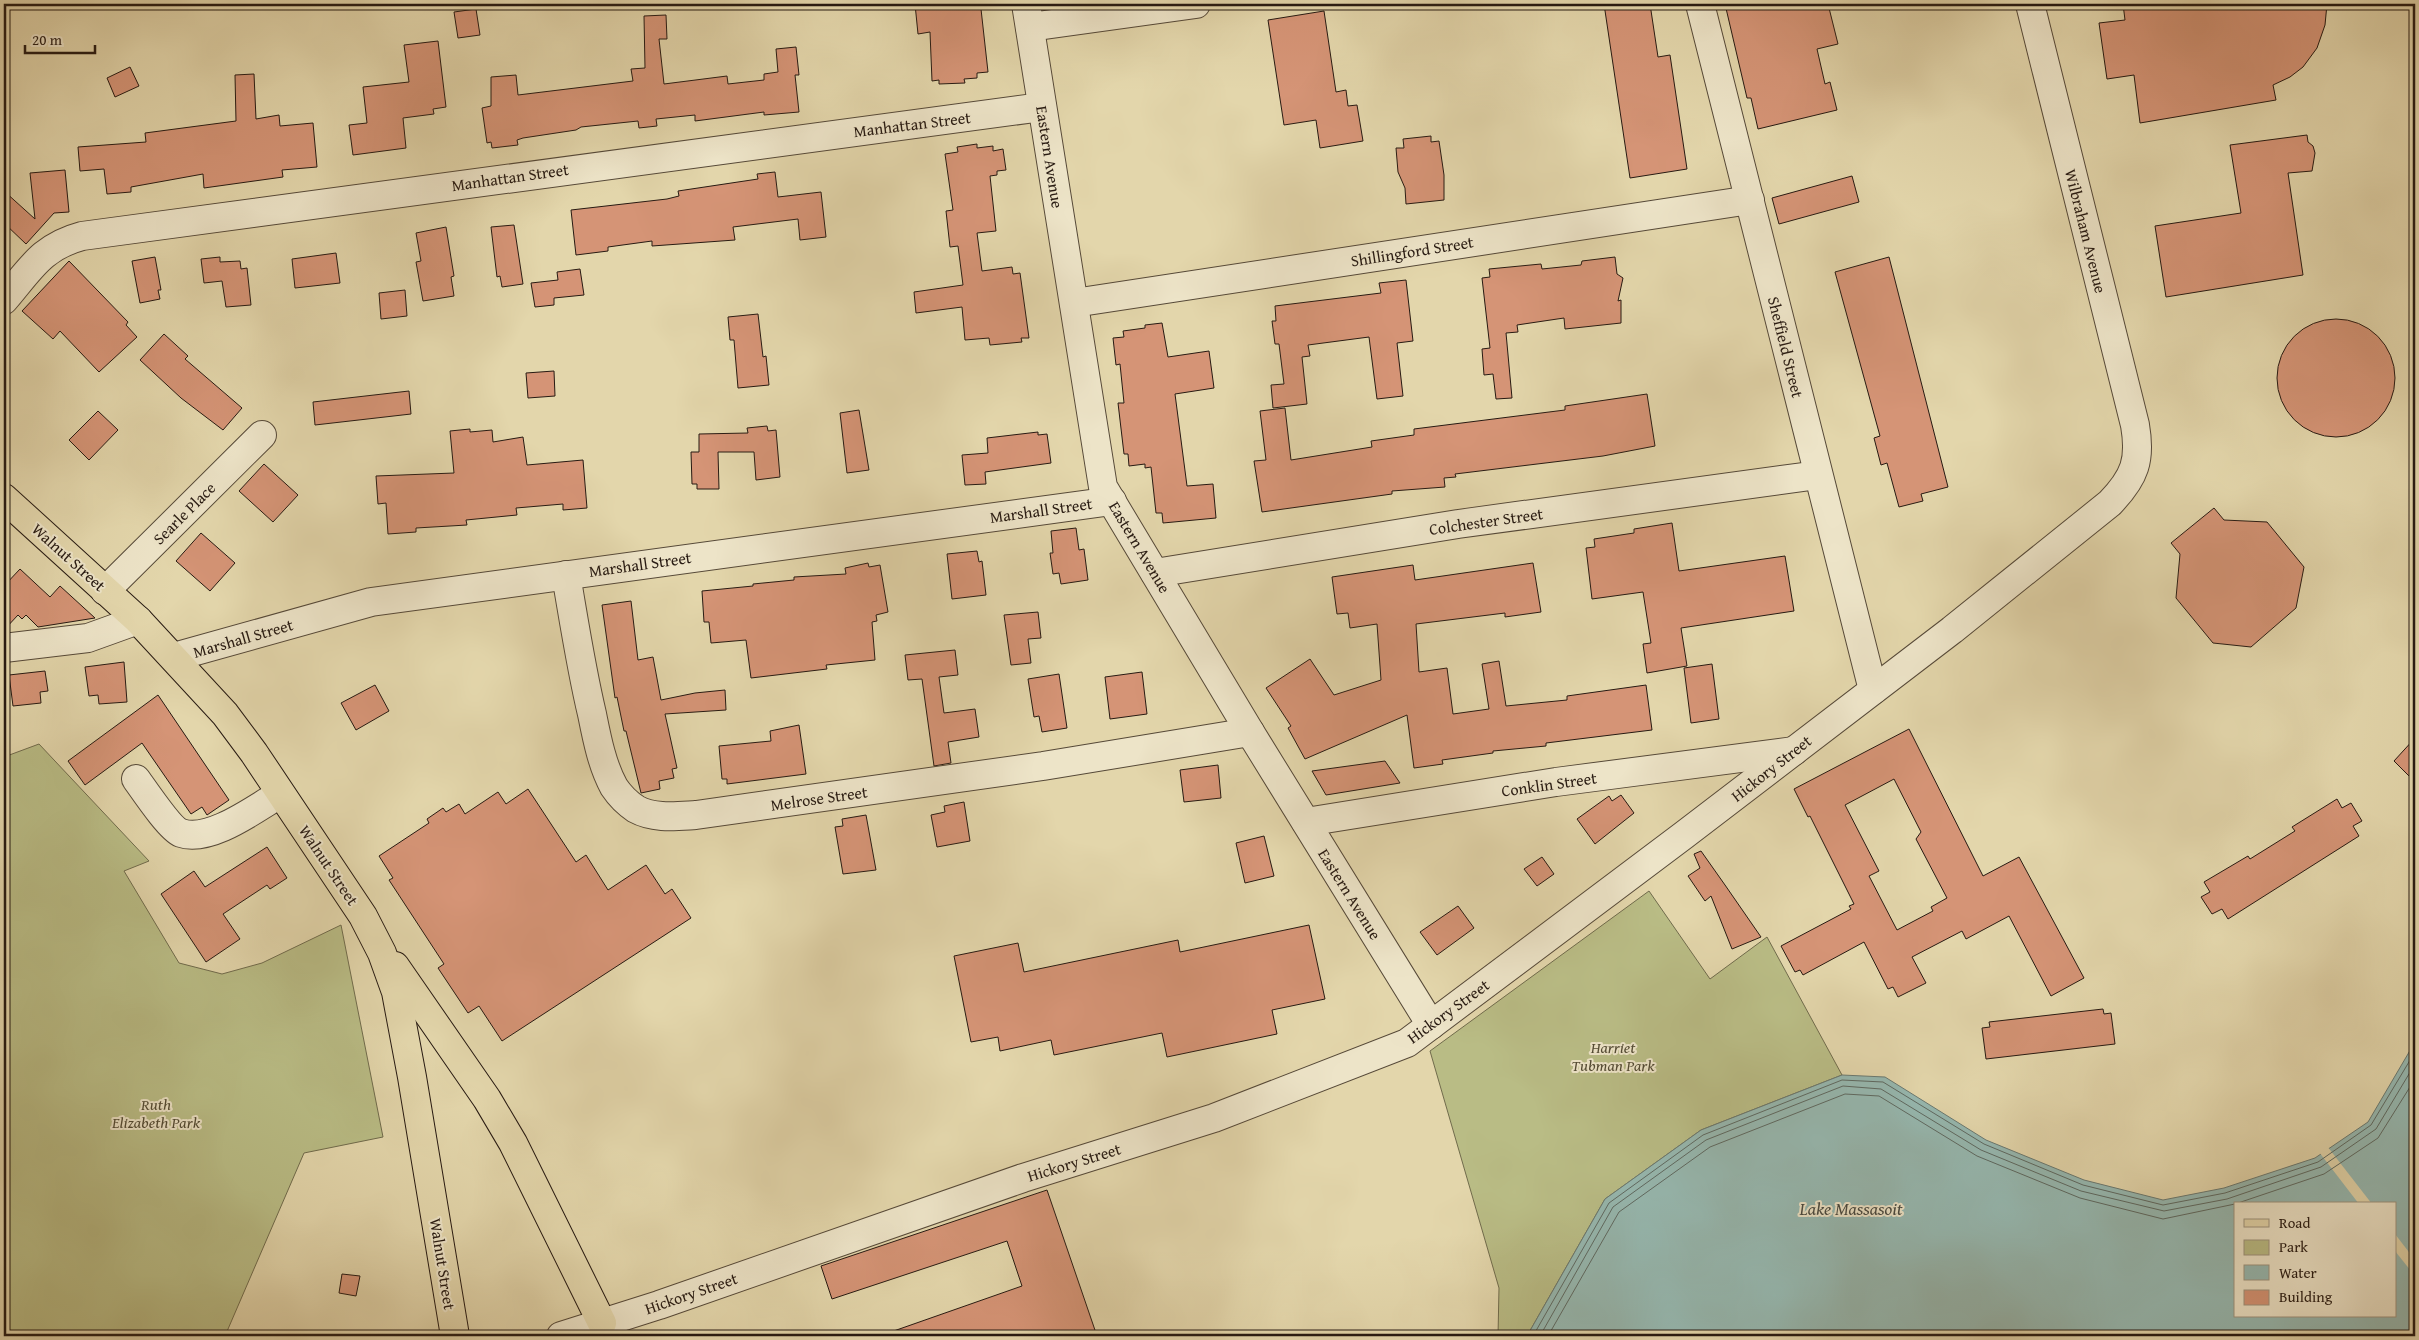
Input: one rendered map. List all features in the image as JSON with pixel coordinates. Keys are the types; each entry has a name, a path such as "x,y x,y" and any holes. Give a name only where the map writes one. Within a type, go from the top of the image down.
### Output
{"main road":[{"name":"Walnut Street","path":"4,498 138,620 225,714 254,753 280,794 346,888 373,934 390,972 398,1005 454,1336"},
{"path":"373,934 487,1099 509,1136 602,1323"}],"street":[{"path":"1028,15 1196,4"},
{"name":"Sheffield Street","path":"1700,4 1873,690"},
{"name":"Wilbraham Avenue","path":"2030,4 2135,425 2137,459"},
{"name":"Eastern Avenue","path":"1028,15 1103,487 1250,732 1431,1025"},
{"name":"Manhattan Street","path":"4,300 47,251 82,236 1042,107"},
{"name":"Shillingford Street","path":"1074,303 1750,200"},
{"name":"Searle Place","path":"105,591 262,435"},
{"name":"Hickory Street","path":"560,1336 659,1305 1023,1178 1214,1118 1407,1043 1794,751 2110,503 2131,478 2137,459"},
{"name":"Colchester Street","path":"1155,573 1458,524 1818,475"},
{"name":"Marshall Street","path":"174,657 371,602 1112,501"},
{"name":"Melrose Street","path":"566,575 581,665 600,750 606,768 613,786 624,800 638,810 648,814 696,815 1043,766 1250,732"},
{"path":"4,648 88,638 138,620"},
{"name":"Conklin Street","path":"1306,822 1556,782 1794,751"},
{"path":"136,779 168,821 180,833 206,833 228,825 280,794"}],"green space":[{"name":"Ruth Elizabeth Park","path":"39,744 149,861 124,871 179,963 222,974 262,963 341,925 383,1137 304,1153 225,1336 4,1336 4,757"},
{"name":"Harriet Tubman Park","path":"1649,891 1710,979 1767,937 1842,1075 1701,1130 1605,1199 1527,1336 1498,1336 1499,1288 1430,1051"}],"water":[{"name":"Lake Massasoit","path":"2415,1042 2415,1336 1527,1336 1605,1199 1701,1130 1842,1075 1885,1077 1986,1140 2084,1180 2163,1200 2224,1188 2315,1158 2368,1122"}],"pier":[{"path":"2327,1146 2370,1202 2357,1202 2319,1152"},
{"path":"2396,1235 2415,1260 2415,1276 2396,1252"}],"building":[{"path":"915,4 976,4 977,9 981,9 988,72 977,73 977,78 964,79 965,83 939,84 939,80 932,81 930,32 918,34"},
{"path":"1604,4 1650,4 1658,57 1670,55 1687,169 1630,178"},
{"path":"1725,4 1828,4 1838,44 1817,49 1825,84 1830,82 1837,110 1758,129 1751,98 1747,98"},
{"path":"2123,4 2327,4 2325,25 2317,48 2303,67 2290,77 2273,85 2276,100 2140,123 2134,75 2107,79 2099,23 2125,20"},
{"path":"476,9 480,35 458,38 454,12"},
{"path":"1324,11 1336,92 1346,90 1348,106 1357,105 1363,141 1320,148 1316,120 1284,125 1268,20"},
{"path":"666,15 667,39 659,39 664,84 727,76 728,84 764,80 764,74 778,72 776,49 796,47 799,75 795,75 799,112 764,115 764,112 695,121 695,115 656,119 657,126 639,128 638,121 581,127 576,130 523,138 517,140 518,145 492,148 491,142 487,143 482,108 491,106 491,77 516,75 518,95 633,81 631,69 645,68 644,16"},
{"path":"438,41 446,107 433,109 434,114 403,118 406,148 353,155 349,125 367,123 363,87 409,82 404,45"},
{"path":"130,67 139,86 115,97 107,78"},
{"path":"254,74 256,119 279,115 280,126 313,123 317,167 282,170 283,177 204,188 203,174 131,187 131,192 107,194 104,169 80,171 78,147 146,142 145,133 236,121 235,75"},
{"path":"2307,135 2308,142 2313,146 2315,153 2312,171 2288,173 2303,275 2166,297 2155,226 2241,213 2230,145"},
{"path":"1431,136 1431,142 1439,141 1444,175 1444,200 1406,204 1405,188 1398,172 1396,148 1404,148 1403,139"},
{"path":"977,144 977,148 993,146 993,151 1003,149 1006,170 997,171 997,175 990,176 996,231 977,233 982,271 1012,267 1013,274 1020,273 1029,338 1021,338 1022,342 990,345 989,338 965,340 962,307 916,313 914,292 963,285 958,246 950,247 946,211 953,210 945,154 958,152 957,147"},
{"path":"65,170 69,212 54,213 26,244 4,223 4,191 35,219 30,173"},
{"path":"775,172 778,197 821,192 826,237 800,240 798,219 733,227 735,240 652,246 652,241 608,247 608,251 576,255 571,210 667,199 679,196 678,191 758,179 757,174"},
{"path":"1852,176 1859,202 1779,224 1772,198"},
{"path":"514,225 523,284 502,287 500,276 497,277 491,227"},
{"path":"446,227 454,276 451,277 454,296 423,301 416,262 421,261 416,233"},
{"path":"336,253 340,283 295,288 292,259"},
{"path":"155,257 161,290 158,290 160,299 140,303 132,261"},
{"path":"220,257 220,262 240,261 241,269 247,268 251,305 226,307 222,281 204,283 201,259"},
{"path":"1615,257 1617,274 1623,278 1618,301 1621,300 1621,323 1565,329 1564,318 1517,325 1518,332 1506,333 1512,398 1496,399 1493,374 1484,375 1482,349 1490,348 1482,278 1490,277 1489,269 1541,264 1542,269 1581,265 1582,261"},
{"path":"1889,257 1948,487 1921,494 1923,501 1899,507 1887,463 1881,465 1874,438 1880,436 1835,272"},
{"path":"69,261 128,322 126,325 137,337 99,372 60,331 53,339 22,311"},
{"path":"580,269 584,295 554,298 554,305 535,307 531,283 558,280 557,272"},
{"path":"1406,280 1413,341 1397,343 1403,396 1377,399 1369,337 1308,345 1310,356 1302,357 1307,404 1273,408 1271,385 1284,384 1279,344 1275,344 1272,321 1276,321 1275,306 1381,293 1379,283"},
{"path":"405,290 407,316 381,319 379,293"},
{"path":"758,314 763,357 766,356 769,385 738,388 734,340 730,340 728,317"},
{"path":"2336,319 2347,320 2369,329 2385,345 2394,367 2394,389 2385,411 2369,427 2347,436 2336,437 2325,436 2303,427 2287,411 2278,389 2277,378 2278,367 2287,345 2303,329 2325,320"},
{"path":"1162,323 1168,357 1209,351 1214,388 1175,394 1187,486 1213,484 1216,518 1163,523 1162,513 1156,513 1151,467 1145,468 1145,464 1129,466 1128,454 1124,454 1118,403 1124,403 1120,364 1116,365 1113,338 1124,337 1123,331"},
{"path":"164,334 188,356 185,359 242,408 223,430 181,398 140,360"},
{"path":"554,371 555,396 528,398 526,373"},
{"path":"409,391 411,414 315,425 313,402"},
{"path":"1647,394 1655,446 1603,456 1455,474 1456,477 1444,478 1445,487 1392,491 1392,494 1262,512 1254,461 1266,460 1260,411 1285,408 1291,460 1372,447 1371,441 1414,435 1414,429 1565,410 1565,406"},
{"path":"859,410 869,470 847,473 840,413"},
{"path":"98,411 118,430 89,460 69,440"},
{"path":"767,426 768,431 776,430 780,477 756,480 754,452 718,452 719,489 697,489 697,484 692,484 691,452 699,452 699,434 748,433 747,428"},
{"path":"470,429 470,432 492,430 493,442 523,437 527,465 583,460 587,508 563,510 563,504 516,508 517,515 466,520 467,525 416,528 416,532 388,534 386,503 378,504 376,476 454,473 450,431"},
{"path":"1038,432 1038,435 1047,434 1051,463 985,472 986,484 965,485 962,455 988,453 987,438"},
{"path":"264,464 298,495 273,522 239,491"},
{"path":"2214,508 2224,520 2267,522 2304,567 2296,608 2251,647 2213,643 2176,598 2180,554 2171,543"},
{"path":"1672,523 1679,571 1785,556 1794,611 1681,628 1687,666 1647,673 1643,644 1651,643 1643,592 1592,599 1586,548 1595,547 1594,539 1634,533 1634,529"},
{"path":"1076,528 1079,550 1084,549 1088,580 1061,584 1059,573 1053,574 1050,553 1053,553 1051,531"},
{"path":"201,533 235,563 210,591 176,561"},
{"path":"977,551 979,562 982,561 986,595 952,599 947,554"},
{"path":"868,563 869,567 880,565 888,612 876,615 877,621 872,622 875,660 826,665 827,669 751,678 746,640 711,643 709,622 704,622 702,591 794,580 794,577 846,574 845,568"},
{"path":"1533,563 1541,612 1505,617 1505,613 1416,624 1419,672 1447,668 1453,714 1489,709 1482,664 1499,661 1506,706 1567,700 1567,696 1646,685 1652,730 1546,743 1546,746 1493,751 1493,753 1442,760 1443,764 1414,768 1407,715 1305,759 1288,728 1291,726 1266,688 1310,659 1334,695 1381,680 1377,624 1350,628 1348,613 1337,614 1332,577 1413,565 1415,580"},
{"path":"20,569 50,597 60,586 95,618 38,627 26,615 22,619 18,615 4,630 4,586"},
{"path":"631,601 638,660 653,657 661,700 695,693 725,690 726,710 665,714 677,768 672,769 674,778 659,781 660,789 641,793 617,697 615,698 602,605"},
{"path":"1038,612 1041,638 1028,639 1031,663 1011,665 1004,615"},
{"path":"955,650 958,675 939,677 944,713 975,709 979,737 948,742 951,763 934,766 922,679 908,680 905,655"},
{"path":"124,662 127,702 99,704 98,695 89,696 85,667"},
{"path":"1712,664 1719,719 1691,723 1684,668"},
{"path":"45,671 48,691 40,692 41,703 13,706 9,675"},
{"path":"1142,672 1147,714 1110,719 1105,677"},
{"path":"1059,674 1067,728 1042,732 1039,716 1034,717 1028,679"},
{"path":"375,685 389,711 356,730 341,703"},
{"path":"158,695 229,800 207,815 202,807 191,814 142,743 85,785 68,761"},
{"path":"799,725 806,774 727,784 727,779 722,779 719,746 771,741 770,731"},
{"path":"1909,729 1983,876 2019,857 2084,978 2051,996 2009,916 1966,939 1962,931 1912,957 1926,983 1898,997 1893,987 1888,989 1864,942 1803,975 1800,970 1795,972 1781,946 1851,909 1849,906 1854,904 1810,816 1808,817 1794,789","holes":["1894,779 1921,832 1916,839 1947,898 1931,907 1933,911 1897,930 1869,876 1879,871 1845,805"]},
{"path":"2415,738 2415,782 2394,761"},
{"path":"1385,761 1400,783 1326,795 1312,771"},
{"path":"1218,765 1221,798 1184,802 1180,770"},
{"path":"528,789 576,862 586,855 608,890 646,865 665,894 672,889 691,918 502,1041 479,1006 468,1013 438,968 444,964 389,880 393,878 379,856 429,823 427,819 443,808 446,812 459,804 465,814 498,792 506,804"},
{"path":"1621,795 1634,813 1595,844 1577,819 1609,796 1612,801"},
{"path":"2337,799 2342,808 2351,803 2362,821 2353,826 2359,836 2228,919 2222,909 2212,914 2201,897 2210,892 2204,882 2248,856 2250,859 2295,831 2292,827"},
{"path":"964,802 970,841 937,847 931,815 945,812 944,806"},
{"path":"866,815 876,870 843,874 835,827 843,826 842,819"},
{"path":"1264,836 1274,876 1245,883 1236,843"},
{"path":"267,847 287,878 270,889 267,885 223,914 240,939 206,962 161,894 194,871 205,887"},
{"path":"1701,851 1761,937 1732,949 1711,896 1705,901 1688,876 1700,868 1694,854"},
{"path":"1542,857 1554,874 1537,886 1524,869"},
{"path":"1458,906 1474,928 1437,955 1420,932"},
{"path":"1309,925 1325,999 1272,1010 1277,1034 1167,1057 1162,1033 1054,1055 1051,1040 1000,1051 998,1037 971,1042 954,956 1018,943 1024,972 1178,940 1180,952"},
{"path":"2103,1009 2104,1014 2111,1013 2115,1044 1986,1059 1982,1028 1990,1027 1989,1022"},
{"path":"1047,1190 1097,1336 888,1336 888,1333 1022,1286 1007,1241 832,1299 821,1266"},
{"path":"342,1274 360,1276 356,1296 339,1293"}]}
